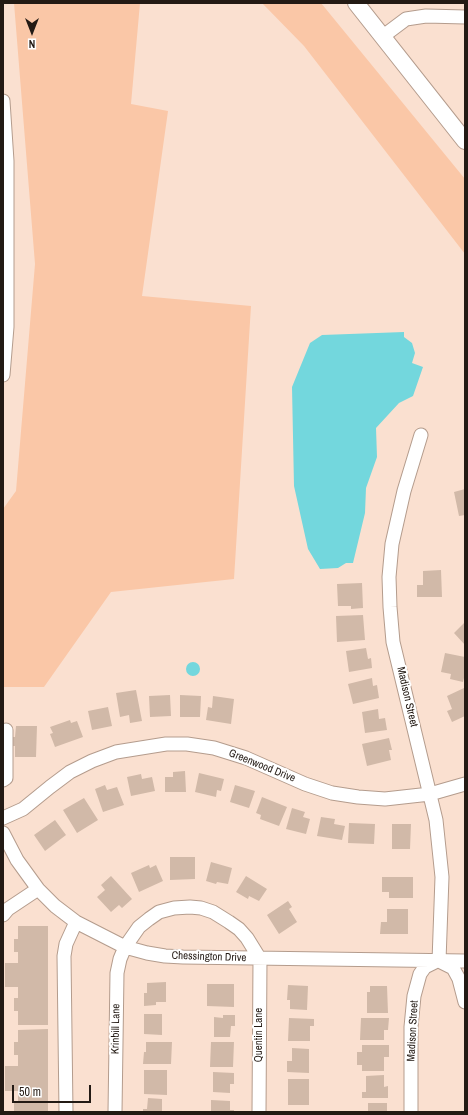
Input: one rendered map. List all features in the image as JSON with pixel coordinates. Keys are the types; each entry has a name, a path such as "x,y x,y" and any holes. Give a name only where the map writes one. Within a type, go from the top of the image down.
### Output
{"main road":[{"path":"356,3 465,141"}],"street":[{"path":"382,37 406,19 426,16 465,17"},
{"path":"3,100 5,161 5,327 3,375"},
{"name":"Madison Street","path":"411,1112 411,1027 414,996 420,974 425,967 439,961 442,878 436,820 394,642 390,607 389,577 392,544 404,491 421,435"},
{"path":"3,780 6,778 6,730"},
{"name":"Greenwood Drive","path":"3,818 23,808 70,772 92,761 116,752 166,744 187,744 214,748 246,758 305,784 332,793 358,797 386,799 430,794 465,784"},
{"name":"Chessington Drive","path":"3,833 17,860 38,889 55,906 76,922 125,947 164,956 183,957 465,961"},
{"path":"3,915 8,909 38,889"},
{"name":"Krinbill Lane","path":"115,1112 117,973 120,959 125,947 138,927 159,912 174,908 196,907 213,912 239,929 247,938 260,959"},
{"path":"66,1112 64,956 66,944 76,922"},
{"name":"Quentin Lane","path":"259,1112 260,959"},
{"path":"439,961 453,968 465,1002"}],"shaded area":[{"path":"14,3 140,3 131,104 168,111 142,296 251,306 234,579 111,592 44,687 3,687 3,509 16,491 35,264"},
{"path":"262,3 321,3 465,179 465,254 304,46"}],"water":[{"path":"404,332 404,337 412,343 415,353 412,363 423,367 413,396 399,403 376,428 377,457 366,488 365,513 353,563 346,563 338,568 320,569 308,549 294,486 292,387 310,343 322,335"},
{"path":"190,662 196,662 200,666 200,672 196,676 190,676 186,672 186,666"}],"building":[{"path":"465,489 465,515 459,516 454,492"},
{"path":"441,570 442,597 417,597 417,585 423,585 423,571"},
{"path":"362,583 363,608 351,609 351,606 338,606 337,584"},
{"path":"363,615 365,640 337,642 336,616"},
{"path":"465,622 465,645 454,633"},
{"path":"366,648 368,659 371,658 372,668 349,672 346,651"},
{"path":"445,653 465,657 465,674 463,682 450,679 451,674 441,672"},
{"path":"372,678 373,686 377,685 379,698 353,704 348,684"},
{"path":"464,688 465,716 452,722 447,711 452,709 447,696"},
{"path":"136,690 142,721 130,723 129,715 120,717 116,693"},
{"path":"170,695 171,716 150,717 149,696"},
{"path":"180,695 201,696 200,717 180,717"},
{"path":"213,696 234,699 231,724 206,720 208,707 212,708"},
{"path":"108,707 112,726 92,730 88,711"},
{"path":"378,709 379,719 385,718 387,730 365,733 362,712"},
{"path":"70,720 71,723 77,721 83,737 55,747 50,734 53,733 50,727"},
{"path":"16,726 37,726 36,757 15,757 15,746 11,746 12,737 15,737"},
{"path":"389,738 392,750 389,750 391,760 367,766 362,744"},
{"path":"185,771 186,792 165,792 165,777 173,777 173,772"},
{"path":"199,773 224,779 221,791 217,790 216,797 195,792"},
{"path":"141,774 142,779 152,777 155,791 131,796 127,777"},
{"path":"105,785 107,790 117,787 124,805 103,812 95,789"},
{"path":"235,785 255,791 249,808 230,802"},
{"path":"262,797 287,807 279,826 260,819 261,815 256,813"},
{"path":"84,798 98,820 77,833 63,810"},
{"path":"292,808 305,812 303,817 310,819 306,834 286,829"},
{"path":"321,817 335,819 334,824 345,826 342,840 317,836"},
{"path":"55,820 66,835 45,851 34,835"},
{"path":"349,823 375,824 374,844 348,843"},
{"path":"392,824 411,824 410,849 392,849"},
{"path":"170,857 195,857 195,879 170,880"},
{"path":"211,862 232,868 228,884 217,882 216,884 206,881"},
{"path":"149,865 150,868 156,865 163,881 139,892 131,873"},
{"path":"111,876 132,899 122,908 119,905 111,912 97,897 105,890 101,885"},
{"path":"246,876 267,889 259,901 249,896 248,899 236,892"},
{"path":"382,877 413,877 413,898 389,898 389,892 382,892"},
{"path":"288,901 292,907 289,909 297,922 279,934 267,915"},
{"path":"387,909 408,909 408,934 380,934 381,922 387,922"},
{"path":"18,926 48,926 48,1025 18,1025 18,1011 14,1011 14,998 18,998 18,987 5,987 5,963 18,963 18,952 14,952 14,939 18,939"},
{"path":"166,982 166,1002 156,1002 156,1005 144,1006 144,993 147,993 147,983"},
{"path":"207,984 234,984 234,1007 207,1006"},
{"path":"288,985 308,986 307,1010 290,1009 290,1000 287,1000"},
{"path":"370,986 387,986 388,1013 367,1013 367,992 370,992"},
{"path":"144,1014 162,1014 162,1035 144,1034"},
{"path":"223,1015 235,1015 235,1026 231,1026 230,1037 214,1037 214,1017 223,1018"},
{"path":"289,1018 314,1019 314,1026 310,1026 310,1041 288,1041"},
{"path":"361,1018 389,1018 388,1030 384,1030 384,1040 360,1040"},
{"path":"48,1029 48,1112 14,1112 14,1102 18,1102 18,1091 5,1091 5,1066 18,1066 18,1055 14,1055 14,1042 18,1042 18,1030"},
{"path":"146,1042 172,1042 171,1064 143,1064 144,1052 146,1052"},
{"path":"211,1042 234,1042 233,1067 210,1067"},
{"path":"362,1045 389,1045 389,1057 384,1057 384,1071 362,1071 362,1065 357,1065 357,1052 362,1052"},
{"path":"292,1048 309,1049 309,1073 287,1072 287,1061 292,1061"},
{"path":"144,1070 167,1070 167,1095 144,1094"},
{"path":"213,1072 234,1073 234,1084 230,1084 230,1093 213,1092"},
{"path":"384,1075 384,1087 388,1086 388,1098 362,1098 362,1092 366,1092 366,1076"},
{"path":"288,1079 309,1079 309,1105 288,1105"},
{"path":"148,1098 162,1099 162,1112 143,1112 143,1109 147,1109"},
{"path":"211,1100 230,1101 230,1110 234,1110 234,1112 211,1112"},
{"path":"368,1103 387,1103 387,1112 368,1112"}]}
